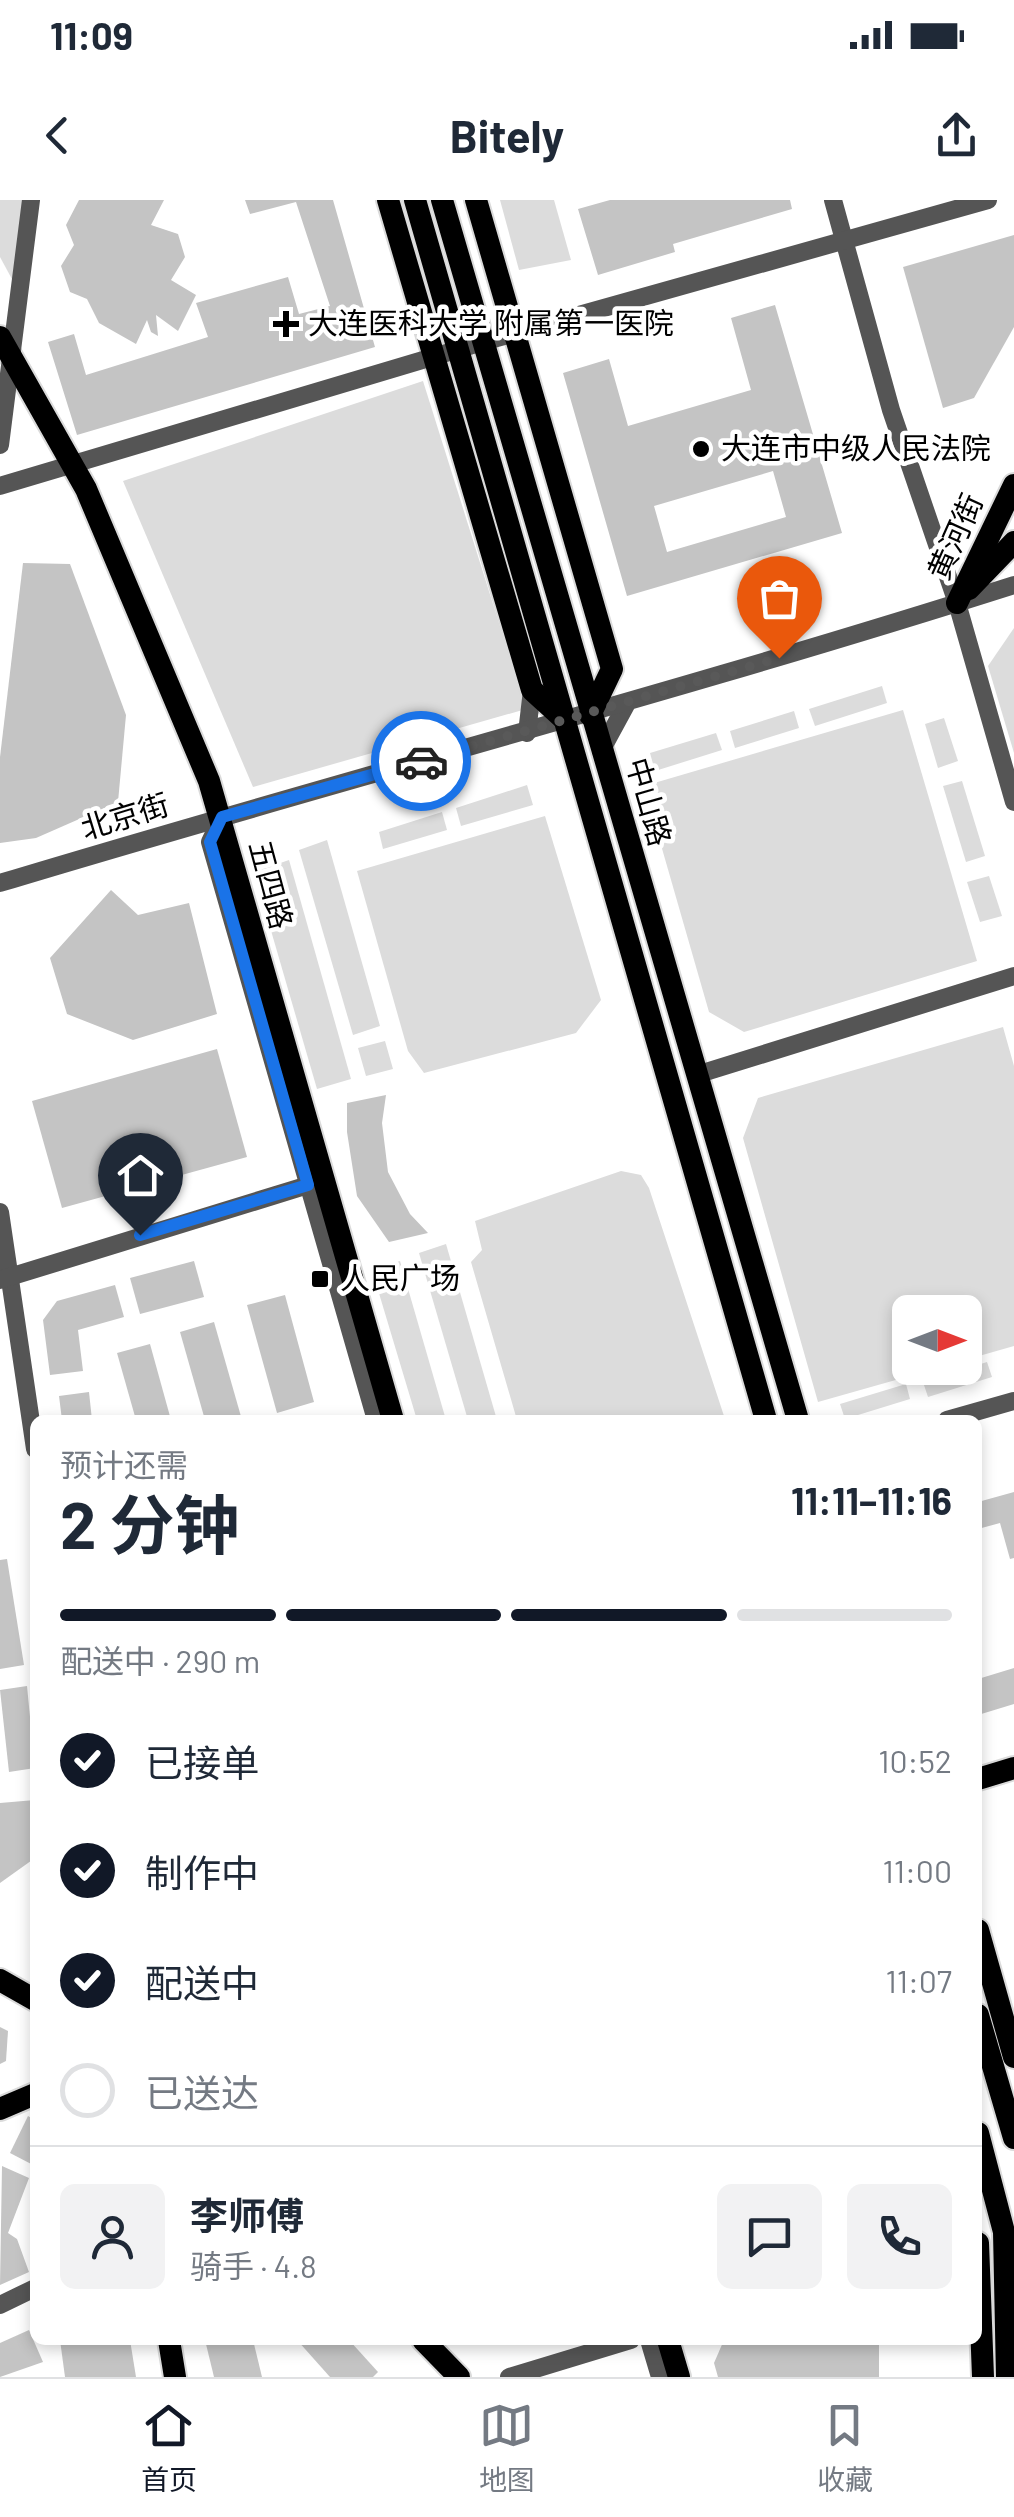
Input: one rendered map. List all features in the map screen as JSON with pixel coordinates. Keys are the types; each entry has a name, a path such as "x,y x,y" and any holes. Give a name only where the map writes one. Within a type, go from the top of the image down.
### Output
{"main road":[{"path":"388,200 532,690 579,718 612,668 476,200"},
{"name":"中山路","path":"415,200 458,350 579,718 602,751 797,1415"},
{"name":"中山路","path":"442,200 483,342 765,1415"},
{"name":"五四路","path":"0,337 73,463 222,817 316,1182 391,1415"},
{"name":"黄河街","path":"957,603 1014,485"},
{"name":"黄河街","path":"957,603 1014,542"},
{"path":"982,1777 1014,1768"},
{"path":"982,1944 1013,2053"},
{"path":"0,1980 30,1998"},
{"path":"982,2030 1014,2138"},
{"path":"0,2109 30,2093"},
{"path":"982,2147 1009,2232 1007,2377"},
{"path":"983,2325 1009,2232"},
{"path":"982,2308 983,2377"},
{"path":"170,2345 175,2377"},
{"path":"427,2345 459,2377"},
{"path":"669,2345 678,2377"}],"street":[{"path":"0,444 30,200"},
{"path":"833,200 892,410 957,603 1014,802"},
{"path":"0,486 483,342 988,200"},
{"name":"北京街","path":"0,883 626,705 1014,584"},
{"path":"527,733 532,690"},
{"path":"602,751 626,705"},
{"path":"696,1074 1014,976"},
{"path":"5,1277 316,1182 375,1415"},
{"path":"0,1212 5,1277 30,1420"},
{"path":"965,1415 1014,1401"},
{"path":"988,2052 1013,2053"},
{"path":"982,2239 1009,2232"},
{"path":"0,2304 30,2290"},
{"path":"509,2377 615,2345"},
{"path":"650,2345 660,2377"}],"shaded area":[{"path":"0,200 24,200 13,281 0,257"},
{"path":"500,200 554,200 571,260 519,270"},
{"path":"423,381 526,709 253,787 123,481"},
{"path":"1014,628 1014,753 988,666"},
{"path":"882,686 887,703 815,726 809,709"},
{"path":"903,710 977,961 744,1032 709,1012 644,786"},
{"path":"794,711 799,728 735,748 730,731"},
{"path":"944,718 958,761 938,768 925,724"},
{"path":"716,733 722,750 655,771 650,753"},
{"path":"962,781 985,856 966,862 943,786"},
{"path":"527,785 533,805 461,826 456,808"},
{"path":"442,812 447,830 383,849 379,832"},
{"path":"545,816 601,1000 576,1033 424,1073 408,1051 357,871"},
{"path":"327,840 380,1026 353,1035 299,850"},
{"path":"289,860 351,1079 317,1089 254,872"},
{"path":"989,876 1002,916 980,922 967,882"},
{"path":"1003,1027 1014,1066 1014,1346 982,1355 982,1295 892,1295 892,1381 818,1402 743,1138 758,1098"},
{"path":"385,1041 393,1069 366,1076 358,1048"},
{"path":"621,1171 641,1175 649,1188 724,1415 516,1415 471,1262 482,1250 475,1221"},
{"path":"446,1244 496,1415 467,1415 419,1253"},
{"path":"400,1261 445,1415 416,1415 372,1270"},
{"path":"987,1362 992,1377 982,1380 982,1364"},
{"path":"906,1385 910,1399 858,1415 844,1415 840,1404"},
{"path":"924,1385 966,1385 928,1397"}],"building":[{"path":"79,200 164,200 151,225 178,234 185,257 171,280 196,295 178,331 156,315 158,336 151,332 147,320 136,344 99,323 87,299 70,292 61,266 74,245 66,225"},
{"name":"大连医科大学 附属第一医院","path":"245,200 333,200 375,347 77,435 48,342 74,334 86,375 208,337 196,303 288,277 299,314 330,306 296,202 250,214"},
{"path":"610,200 790,200 792,209 673,244 675,252 598,275 578,209"},
{"path":"1014,235 1014,327 974,398 943,408 903,267"},
{"name":"大连市中级人民法院","path":"775,305 842,533 627,596 563,373 609,359 628,426 751,390 731,318","holes":["773,471 786,517 667,552 654,506"]},
{"path":"23,563 70,564 126,715 118,802 36,838 0,843 0,757"},
{"path":"111,890 138,915 189,903 217,1014 133,1040 67,1014 50,958"},
{"path":"217,1049 247,1157 62,1208 32,1101"},
{"path":"386,1095 382,1123 388,1172 410,1214 428,1233 389,1242 357,1196 347,1132 347,1103"},
{"path":"194,1261 204,1297 140,1314 130,1278"},
{"path":"115,1285 124,1317 78,1330 83,1371 50,1375 43,1320 57,1301"},
{"path":"285,1295 314,1402 277,1413 247,1305"},
{"path":"214,1322 241,1415 204,1415 180,1332"},
{"path":"150,1344 170,1415 135,1415 117,1353"},
{"path":"89,1392 91,1415 61,1415 59,1396"},
{"path":"1014,1492 1014,1558 1010,1559 1000,1523 982,1528 982,1501"},
{"path":"7,1559 24,1665 0,1669 0,1560"},
{"path":"1014,1668 1014,1704 982,1714 982,1678"},
{"path":"27,1686 30,1769 9,1772 0,1690"},
{"path":"30,1800 30,1862 0,1883 0,1803"},
{"path":"0,2027 8,2031 6,2061 0,2064"},
{"path":"28,2116 30,2163 10,2153"},
{"path":"2,2166 29,2178 8,2233 17,2239 29,2272 0,2285"},
{"path":"29,2330 30,2345 36,2345 43,2362 0,2377 0,2343"},
{"path":"61,2345 131,2345 136,2377 65,2377"},
{"path":"206,2345 254,2345 262,2377 214,2377"},
{"path":"301,2345 354,2345 378,2372 373,2377 330,2377"},
{"path":"722,2345 879,2345 879,2377 718,2377 714,2363"}],"way so far":[{"path":"421,761 779,658"}],"place":[{"name":"大连医科大学 附属第一医院","path":"286,324"},
{"name":"大连市中级人民法院","path":"701,449"},
{"name":"人民广场","path":"320,1279"}],"route":[{"path":"140,1235 308,1185 210,842 222,817 421,761"}]}
